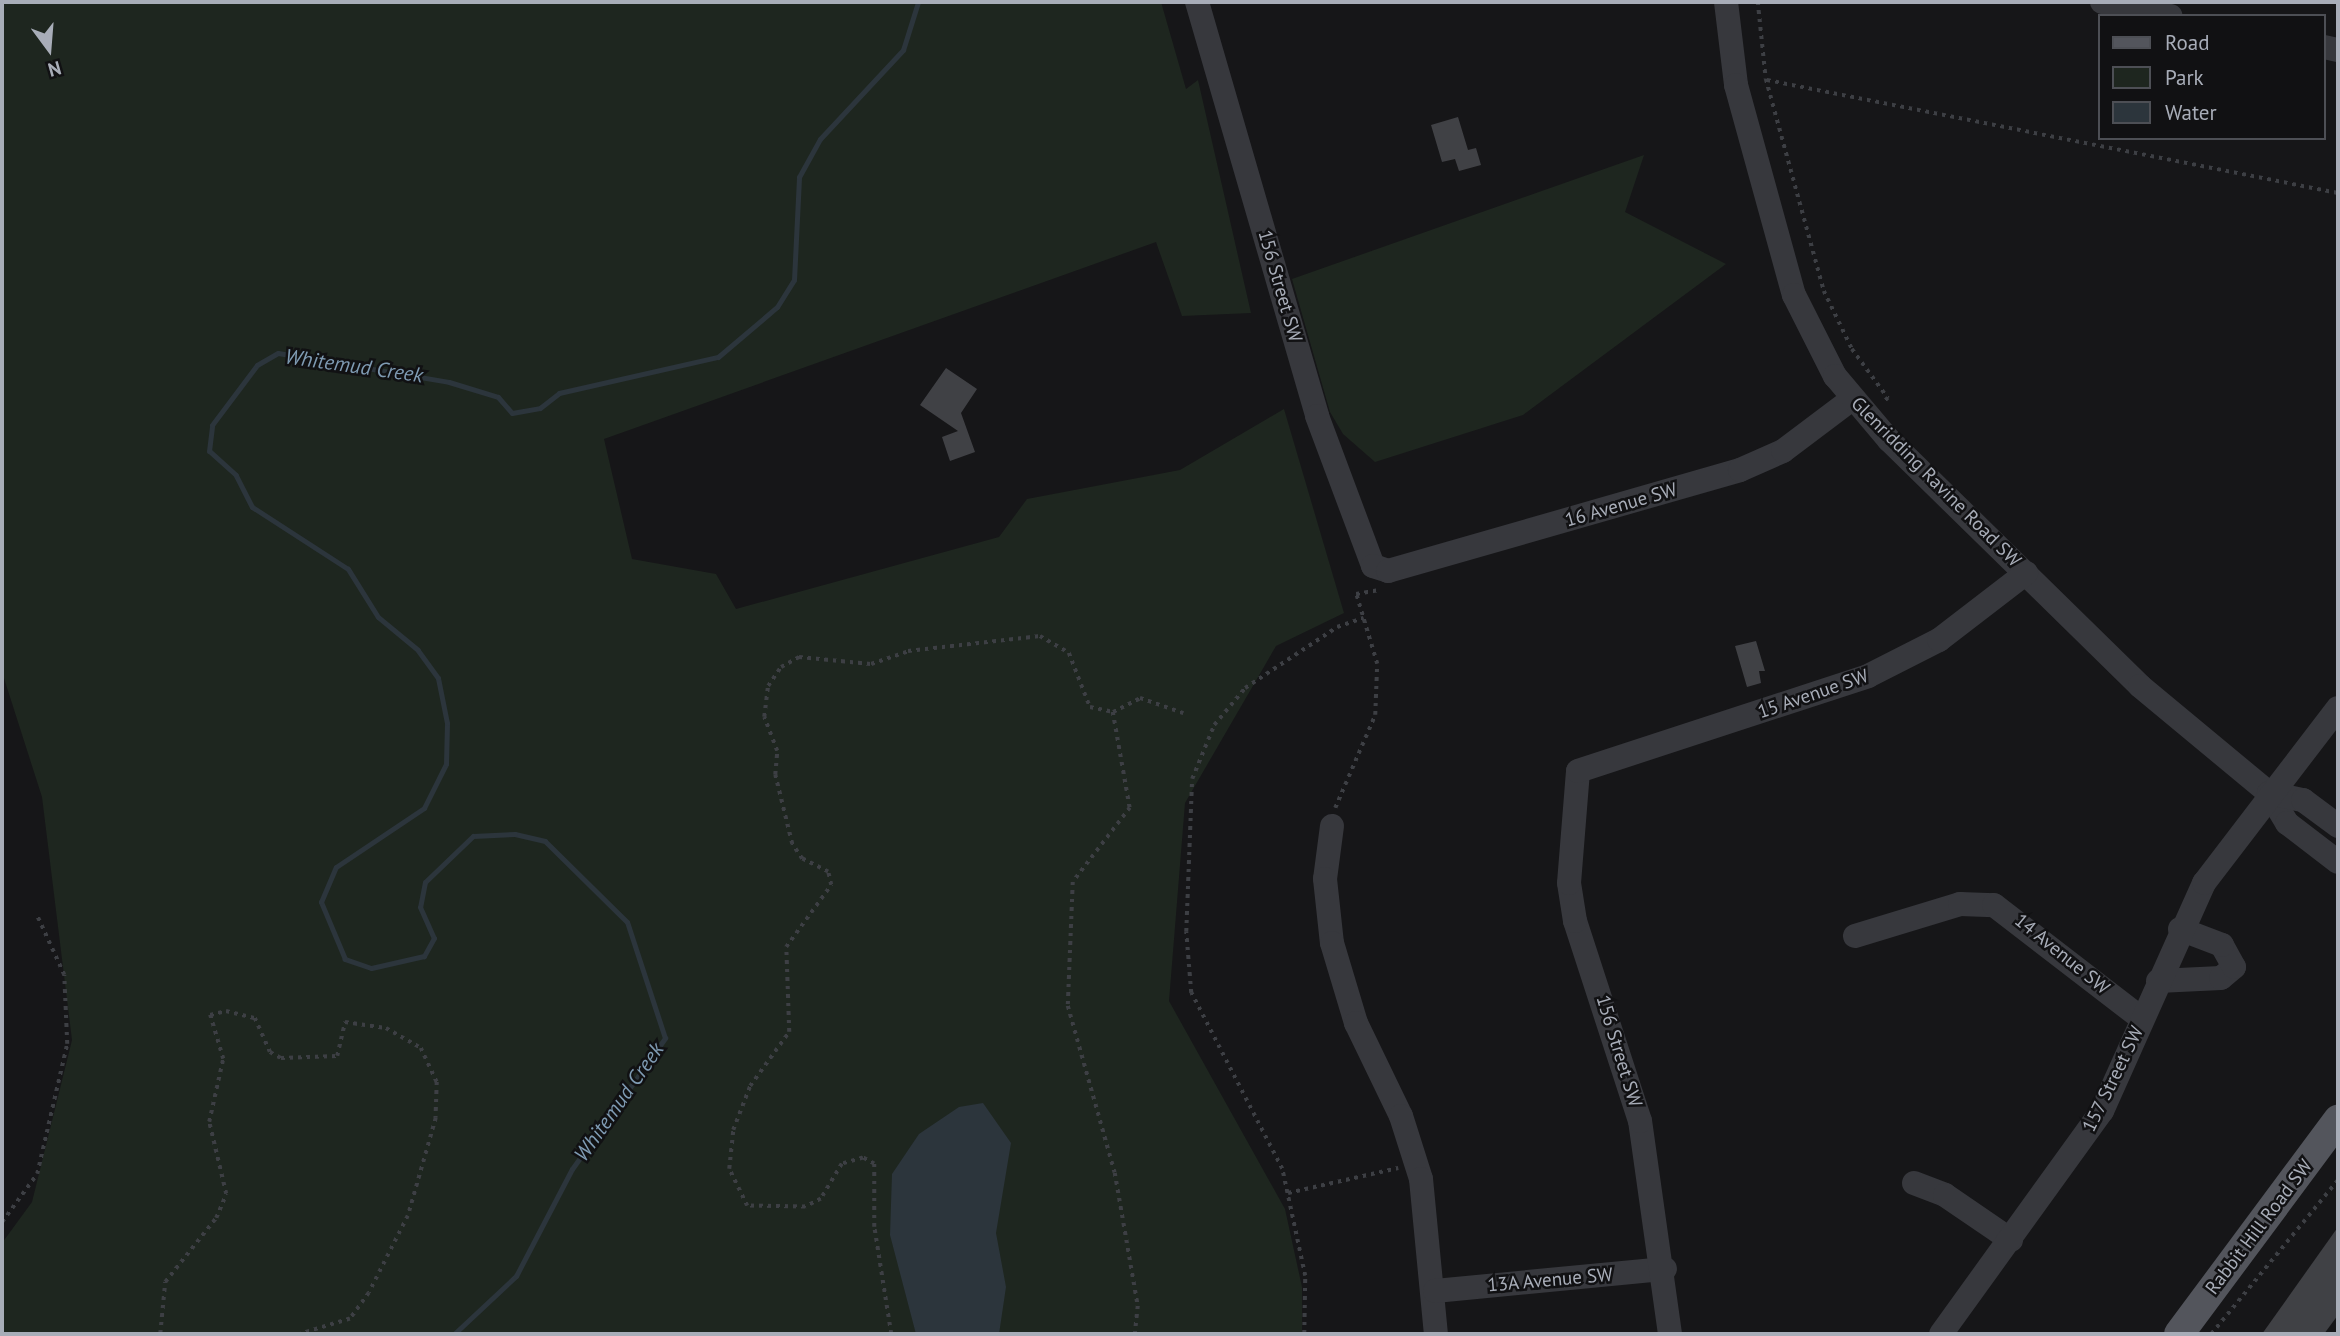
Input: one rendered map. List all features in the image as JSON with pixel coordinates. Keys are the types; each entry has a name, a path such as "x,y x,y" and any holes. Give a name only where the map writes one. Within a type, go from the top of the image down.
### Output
{"main road":[{"name":"Rabbit Hill Road SW","path":"2179,1334 2338,1120"}],"street":[{"name":"156 Street SW","path":"1197,2 1317,416 1373,566"},
{"name":"Glenridding Ravine Road SW","path":"1726,2 1736,85 1794,295 1813,339 1852,399 2170,715 2269,793"},
{"path":"2102,2 2161,14"},
{"name":"16 Avenue SW","path":"1373,566 1388,571 1740,470 1783,452 1852,399"},
{"name":"15 Avenue SW","path":"1578,771 1868,676 1940,640 2026,573"},
{"name":"157 Street SW","path":"1941,1334 2102,1111 2180,929 2204,883 2269,793 2338,708"},
{"name":"156 Street SW","path":"1578,771 1569,883 1575,921 1640,1121 1665,1269 1670,1334"},
{"path":"2269,793 2303,800 2338,826"},
{"path":"2269,793 2287,824 2338,862"},
{"path":"1332,826 1325,888 1337,964 1417,1164 1435,1292 1436,1334"},
{"name":"14 Avenue SW","path":"1855,936 1960,904 1994,905 2142,1019"},
{"path":"2158,981 2221,978 2234,967 2222,945 2180,929"},
{"path":"1914,1183 1945,1195 2011,1240"},
{"name":"13A Avenue SW","path":"1435,1292 1665,1269"}],"path":[{"path":"1758,2 1766,79 1824,291 1852,349 1888,398"},
{"path":"1766,79 2338,193"},
{"path":"1332,826 1340,785 1375,715 1377,664 1356,594 1394,586"},
{"path":"1304,1334 1305,1276 1288,1193 1267,1129 1191,993 1186,932 1192,779 1214,725 1245,688 1329,632 1363,618"},
{"path":"891,1334 874,1227 874,1164 863,1158 842,1164 821,1199 805,1207 747,1206 729,1170 733,1130 750,1086 789,1032 786,947 831,885 828,872 802,859 792,844 775,775 777,751 764,717 768,686 781,667 799,657 871,664 908,651 1040,636 1069,653 1087,704 1113,712 1140,698 1183,713"},
{"path":"1113,712 1130,808 1073,882 1068,1006 1115,1174 1138,1306 1135,1334"},
{"path":"2,1222 37,1174 67,1044 64,975 37,916"},
{"path":"160,1334 165,1282 216,1217 226,1194 209,1122 223,1059 210,1014 226,1011 255,1018 270,1052 281,1058 337,1056 345,1022 386,1028 421,1048 437,1082 436,1118 408,1216 369,1293 350,1319 301,1334"},
{"path":"1288,1193 1417,1164"},
{"path":"2211,1334 2338,1180"}],"green space":[{"path":"2,2 1161,2 1186,89 1198,80 1251,313 1182,316 1156,242 604,439 632,559 716,574 736,609 999,537 1027,499 1180,470 1284,409 1344,613 1276,646 1185,803 1169,1001 1285,1209 1302,1287 1302,1334 2,1334 2,1243 32,1202 72,1040 42,797 2,672"},
{"path":"1644,155 1625,212 1726,264 1523,415 1375,462 1343,434 1330,412 1292,279"}],"water":[{"path":"983,1103 1011,1143 996,1233 1006,1287 999,1334 916,1334 890,1235 892,1174 919,1134 959,1107"}],"building":[{"path":"1458,117 1468,150 1476,148 1481,165 1459,171 1455,159 1442,162 1431,125"},
{"path":"946,368 977,389 961,413 975,452 950,461 942,437 958,431 920,405"},
{"path":"1756,641 1765,671 1759,671 1761,683 1747,687 1735,646"},
{"path":"2338,1227 2338,1315 2324,1334 2262,1334"}],"waterway":[{"name":"Whitemud Creek","path":"454,1334 516,1276 572,1169 665,1038 627,922 545,841 515,834 473,836 425,882 420,907 434,938 424,956 371,968 345,959 321,902 336,867 424,808 446,764 447,723 438,678 418,650 378,617 348,569 252,507 236,475 209,451 212,425 257,365 278,353 449,382 498,397 512,413 540,408 559,393 718,357 777,307 794,280 799,177 820,139 903,50 918,2"}]}
